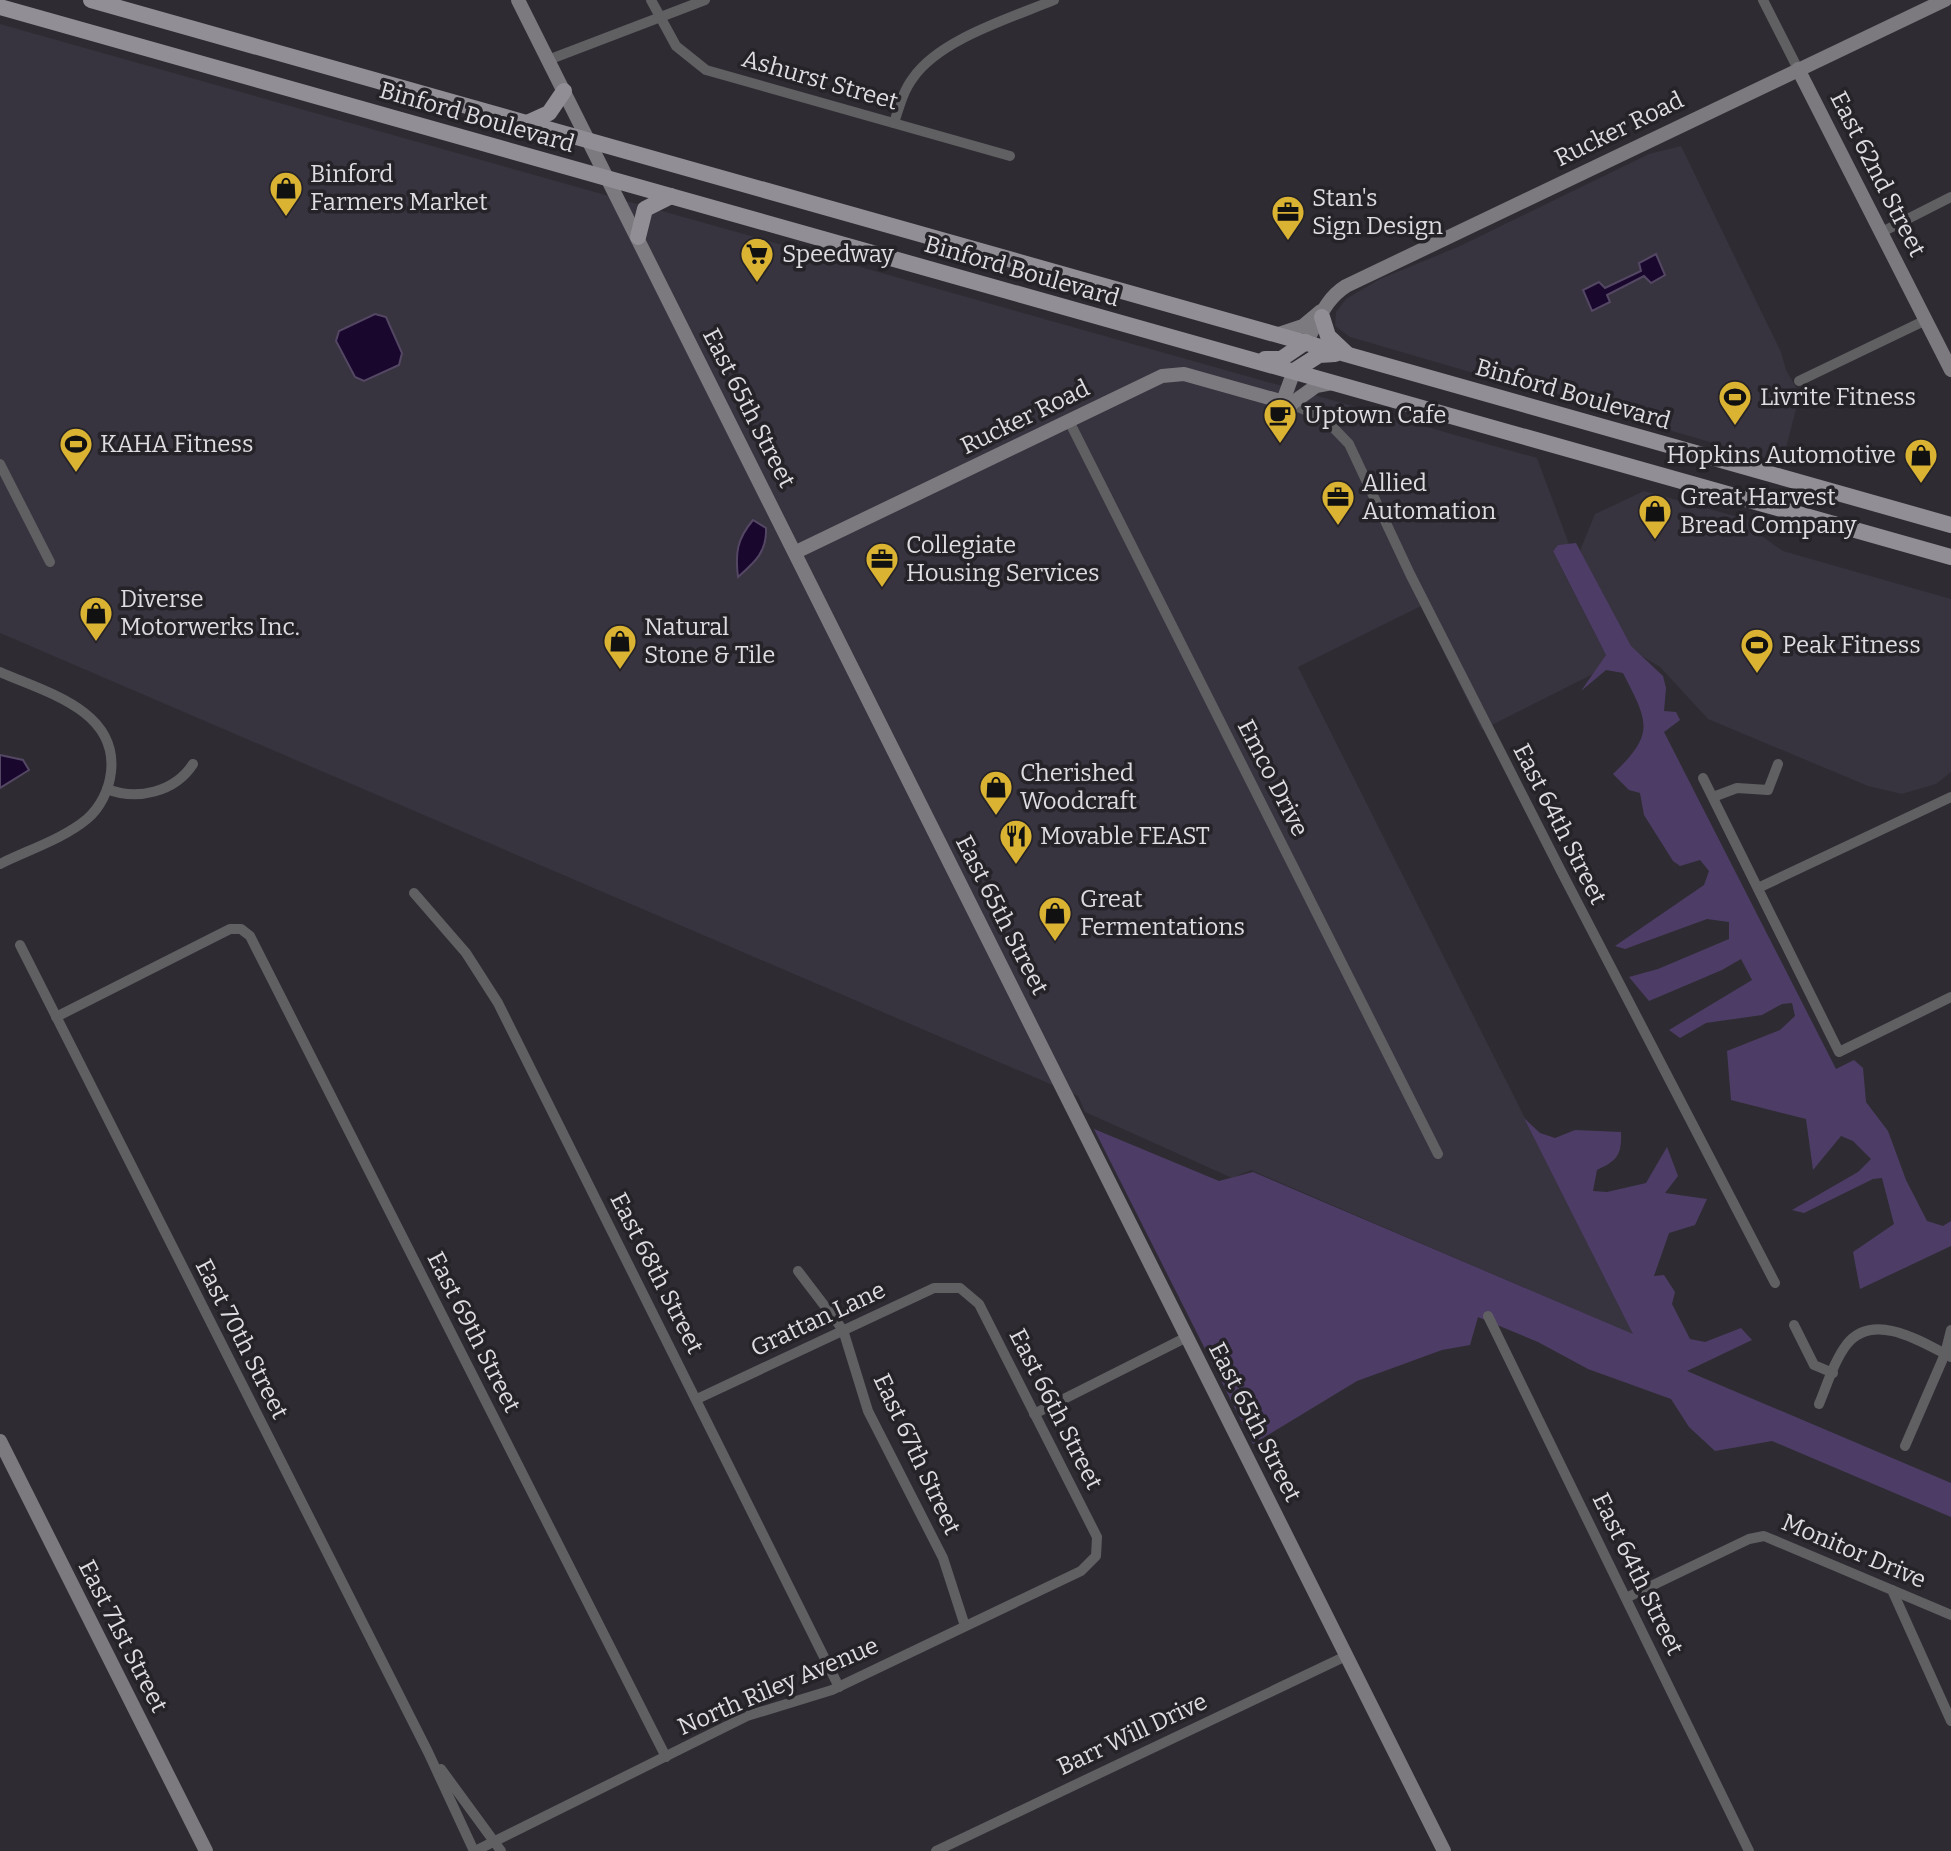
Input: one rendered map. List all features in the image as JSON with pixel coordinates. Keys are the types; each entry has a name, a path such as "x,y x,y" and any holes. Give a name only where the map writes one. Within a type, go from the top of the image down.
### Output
{"main road":[{"name":"Binford Boulevard","path":"90,0 1951,525"},
{"name":"Binford Boulevard","path":"0,7 1951,557"},
{"path":"527,123 549,113 564,91"},
{"path":"638,237 645,209 671,196"},
{"path":"1322,314 1328,336 1348,354"},
{"path":"1256,360 1281,359 1306,342"},
{"path":"1293,371 1319,355 1348,354"}],"street":[{"name":"East 65th Street","path":"518,0 1444,1851"},
{"name":"Ashurst Street","path":"651,0 681,53 706,70 1010,156"},
{"path":"548,60 705,0"},
{"path":"894,123 911,80 931,59 957,43 1055,0"},
{"name":"East 62nd Street","path":"1763,0 1951,370"},
{"name":"Rucker Road","path":"1306,342 1338,292 1364,277 1945,0"},
{"path":"1882,232 1951,197"},
{"name":"Rucker Road","path":"1279,334 1303,326 1322,314"},
{"path":"1799,381 1926,320"},
{"path":"1287,403 1293,371"},
{"name":"Rucker Road","path":"796,552 1174,373 1198,377 1287,403"},
{"path":"1287,403 1316,386 1334,383"},
{"name":"East 64th Street","path":"1287,403 1325,419 1349,444 1410,574 1516,783 1682,1109 1714,1163 1775,1283"},
{"name":"Emco Drive","path":"1069,421 1438,1154"},
{"path":"0,464 50,562"},
{"path":"0,672 73,704 93,719 109,750 111,767 107,789 100,804 82,823 0,864"},
{"path":"107,789 123,795 146,794 182,777 193,764"},
{"path":"1713,797 1741,787 1768,790 1778,764"},
{"path":"1703,778 1839,1052 1951,997"},
{"path":"1758,888 1951,797"},
{"name":"East 68th Street","path":"414,893 466,953 498,1003 839,1686"},
{"name":"East 69th Street","path":"56,1017 230,929 241,929 250,936 666,1757"},
{"name":"East 70th Street","path":"20,945 428,1752 474,1851"},
{"name":"East 67th Street","path":"798,1271 844,1330 868,1411 943,1558 965,1626"},
{"name":"Grattan Lane","path":"697,1399 934,1288 960,1288"},
{"name":"East 66th Street","path":"960,1288 979,1304 1097,1537 1095,1558"},
{"name":"East 64th Street","path":"1488,1316 1749,1851"},
{"path":"1794,1325 1814,1365 1833,1373"},
{"path":"1819,1404 1846,1345 1855,1336 1871,1330 1892,1331 1948,1356"},
{"path":"1905,1447 1948,1356 1951,1330"},
{"path":"1034,1414 1187,1337"},
{"name":"East 71st Street","path":"0,1441 206,1851"},
{"name":"Monitor Drive","path":"1626,1598 1749,1539 1762,1536 1951,1615"},
{"name":"North Riley Avenue","path":"474,1851 747,1716 839,1686 1081,1571 1095,1558"},
{"path":"1892,1590 1951,1721"},
{"name":"Barr Will Drive","path":"936,1851 1346,1656"},
{"name":"East 70th Street","path":"428,1752 500,1851"}],"shaded area":[{"path":"0,24 1537,458 1569,544 1558,545 1553,551 1606,655 1595,673 1482,730 1421,606 1298,667 1634,1335 1251,1170 1232,1178 1085,1112 1078,1096 0,633"},
{"path":"1681,146 1781,352 1786,370 1800,394 1782,463 1350,337 1335,326 1336,312 1346,299 1380,279 1460,246 1649,154"},
{"path":"1656,254 1665,275 1651,283 1644,276 1607,295 1610,302 1592,311 1583,290 1599,282 1605,288 1641,271 1639,263"},
{"path":"375,314 386,317 402,353 399,365 364,381 355,377 336,341 339,331"},
{"path":"1644,491 1753,521 1759,534 1783,551 1951,599 1951,772 1936,784 1902,794 1868,786 1708,719 1660,667 1625,646 1579,553 1595,514"},
{"path":"753,520 766,528 764,544 755,561 738,577 738,547"},
{"path":"1576,543 1631,646 1663,676 1666,688 1664,711 1676,712 1680,720 1664,732 1836,1069 1854,1060 1863,1068 1866,1102 1888,1131 1906,1180 1927,1221 1943,1226 1951,1221 1951,1246 1860,1289 1853,1252 1894,1224 1882,1178 1873,1179 1804,1213 1792,1210 1858,1172 1871,1159 1853,1141 1841,1136 1813,1170 1806,1119 1731,1100 1727,1051 1780,1030 1795,1016 1792,1003 1782,1004 1762,1015 1706,1023 1680,1038 1669,1030 1752,980 1741,959 1722,970 1649,1001 1629,977 1658,969 1729,939 1729,922 1707,919 1625,949 1615,946 1704,885 1709,871 1700,860 1680,866 1673,861 1644,815 1640,793 1629,790 1613,774 1636,748 1644,726 1638,704 1623,673 1606,670 1581,691 1606,655 1553,551 1558,545"},
{"path":"0,755 23,760 29,770 0,788"},
{"path":"1524,1118 1540,1133 1555,1138 1575,1130 1621,1132 1619,1152 1614,1160 1597,1170 1593,1191 1607,1192 1646,1183 1667,1147 1678,1176 1665,1193 1707,1199 1695,1225 1669,1233 1654,1276 1664,1275 1675,1292 1672,1304 1690,1339 1705,1342 1741,1328 1752,1340 1687,1371 1951,1483 1951,1517 1772,1441 1715,1451 1689,1427 1671,1399 1588,1369 1538,1342 1478,1317 1470,1345 1442,1350 1357,1381 1253,1444 1094,1129 1219,1181 1253,1172 1633,1334"}],"place":[{"name":"Binford Farmers Market","path":"286,218"},
{"name":"Stan's Sign Design","path":"1288,242"},
{"name":"Speedway","path":"757,284"},
{"name":"Livrite Fitness","path":"1735,427"},
{"name":"Uptown Cafe","path":"1280,445"},
{"name":"KAHA Fitness","path":"76,474"},
{"name":"Hopkins Automotive","path":"1921,485"},
{"name":"Allied Automation","path":"1338,527"},
{"name":"Great Harvest Bread Company","path":"1655,541"},
{"name":"Collegiate Housing Services","path":"882,589"},
{"name":"Diverse Motorwerks Inc.","path":"96,643"},
{"name":"Natural Stone & Tile","path":"620,671"},
{"name":"Peak Fitness","path":"1757,675"},
{"name":"Cherished Woodcraft","path":"996,817"},
{"name":"Movable FEAST","path":"1016,866"},
{"name":"Great Fermentations","path":"1055,943"}]}
